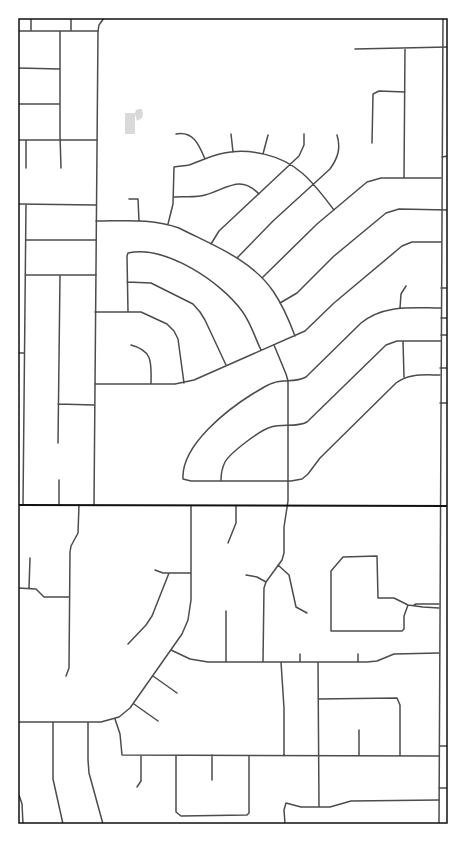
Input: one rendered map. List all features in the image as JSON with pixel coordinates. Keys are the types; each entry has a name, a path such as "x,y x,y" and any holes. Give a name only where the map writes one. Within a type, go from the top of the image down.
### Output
{"main road":[{"path":"18,505 448,506"}],"street":[{"path":"31,18 31,30"},
{"path":"71,18 71,31"},
{"path":"94,505 98,31 99,25 104,18"},
{"path":"439,824 440,368 443,18"},
{"path":"18,30 98,31"},
{"path":"60,31 61,168"},
{"path":"355,49 448,47"},
{"path":"404,178 405,48"},
{"path":"18,68 60,69"},
{"path":"372,143 372,97 374,93 405,92"},
{"path":"18,104 60,104"},
{"path":"176,134 185,134 192,137 199,145 205,159"},
{"path":"231,134 233,152"},
{"path":"211,244 220,232 301,154 304,146 304,134"},
{"path":"263,154 268,135"},
{"path":"237,258 273,221 330,169 335,161 339,149 337,135"},
{"path":"18,140 97,140"},
{"path":"26,140 26,168"},
{"path":"168,224 174,197 174,167 187,165 219,154 233,152 248,151 263,154 290,164 313,184 334,210"},
{"path":"442,157 448,156"},
{"path":"262,278 317,224 370,181 380,178 441,178"},
{"path":"174,197 203,196 232,184 240,183 249,185 260,194"},
{"path":"129,199 138,199 139,221"},
{"path":"18,204 96,204"},
{"path":"23,505 26,204"},
{"path":"280,303 297,293 331,259 386,213 399,210 448,210"},
{"path":"96,221 153,221 168,224 237,258 249,266 272,290 280,303 295,336"},
{"path":"26,240 96,240"},
{"path":"95,384 175,384 194,380 305,331 334,302 402,246 412,242 441,242"},
{"path":"128,312 128,252 150,252 162,255 199,273 216,284 242,311 261,351"},
{"path":"25,275 96,275"},
{"path":"58,443 60,275"},
{"path":"128,282 151,283 193,304 205,320 226,365"},
{"path":"400,308 401,294 406,286"},
{"path":"441,288 448,288"},
{"path":"440,376 412,375 404,377 396,383 320,458 306,476 298,480 192,481 183,479 185,466 193,448 219,418 236,404 268,385 278,382 300,380 309,375 370,316 383,310 400,308 441,308"},
{"path":"95,312 128,312 146,314 167,324 174,332 179,342 184,383"},
{"path":"441,318 448,318"},
{"path":"441,335 448,335"},
{"path":"404,341 404,377"},
{"path":"221,481 223,466 231,454 263,430 277,426 298,425 310,420 381,349 394,342 441,341"},
{"path":"131,345 142,349 149,357 151,365 151,384"},
{"path":"263,662 264,592 266,582 284,554 284,527 288,481 288,381 274,345"},
{"path":"18,353 24,353"},
{"path":"440,368 448,368"},
{"path":"440,403 448,403"},
{"path":"58,404 94,405"},
{"path":"58,505 59,480"},
{"path":"66,676 69,668 70,552 79,530 79,506"},
{"path":"18,722 101,722 115,719 134,704 182,634 188,620 191,573 191,506"},
{"path":"228,544 236,523 236,506"},
{"path":"408,605 404,616 404,629 402,631 331,631 331,577 333,568 343,557 378,556 378,598 394,598 408,605 439,604"},
{"path":"30,558 30,588"},
{"path":"278,565 289,575 296,607 307,613"},
{"path":"155,570 163,573 191,573"},
{"path":"128,644 146,625 152,616 169,573"},
{"path":"246,575 257,577 266,582"},
{"path":"18,588 36,589 44,597 69,597"},
{"path":"414,605 439,608"},
{"path":"226,611 226,662"},
{"path":"171,650 196,661 226,662 358,662 376,661 394,654 439,653"},
{"path":"300,654 300,662"},
{"path":"358,654 358,662"},
{"path":"281,662 284,708 284,756"},
{"path":"318,662 319,807"},
{"path":"153,676 177,693"},
{"path":"318,699 398,698 400,705 400,756"},
{"path":"134,704 158,721"},
{"path":"115,719 120,734 122,755 439,756"},
{"path":"52,722 53,779 63,824"},
{"path":"88,722 89,773 103,824"},
{"path":"359,730 359,756"},
{"path":"439,746 448,746"},
{"path":"138,787 141,781 141,755"},
{"path":"176,755 176,812 178,815 243,816 249,813 249,756"},
{"path":"212,755 212,780"},
{"path":"439,788 448,788"},
{"path":"19,795 22,804 23,824"},
{"path":"284,824 284,810 286,803 296,806 319,807 334,806 351,800 439,800"}],"shaded area":[{"path":"142,109 143,114 142,118 137,121 135,114 135,134 125,134 125,113 135,113 136,110"}]}
